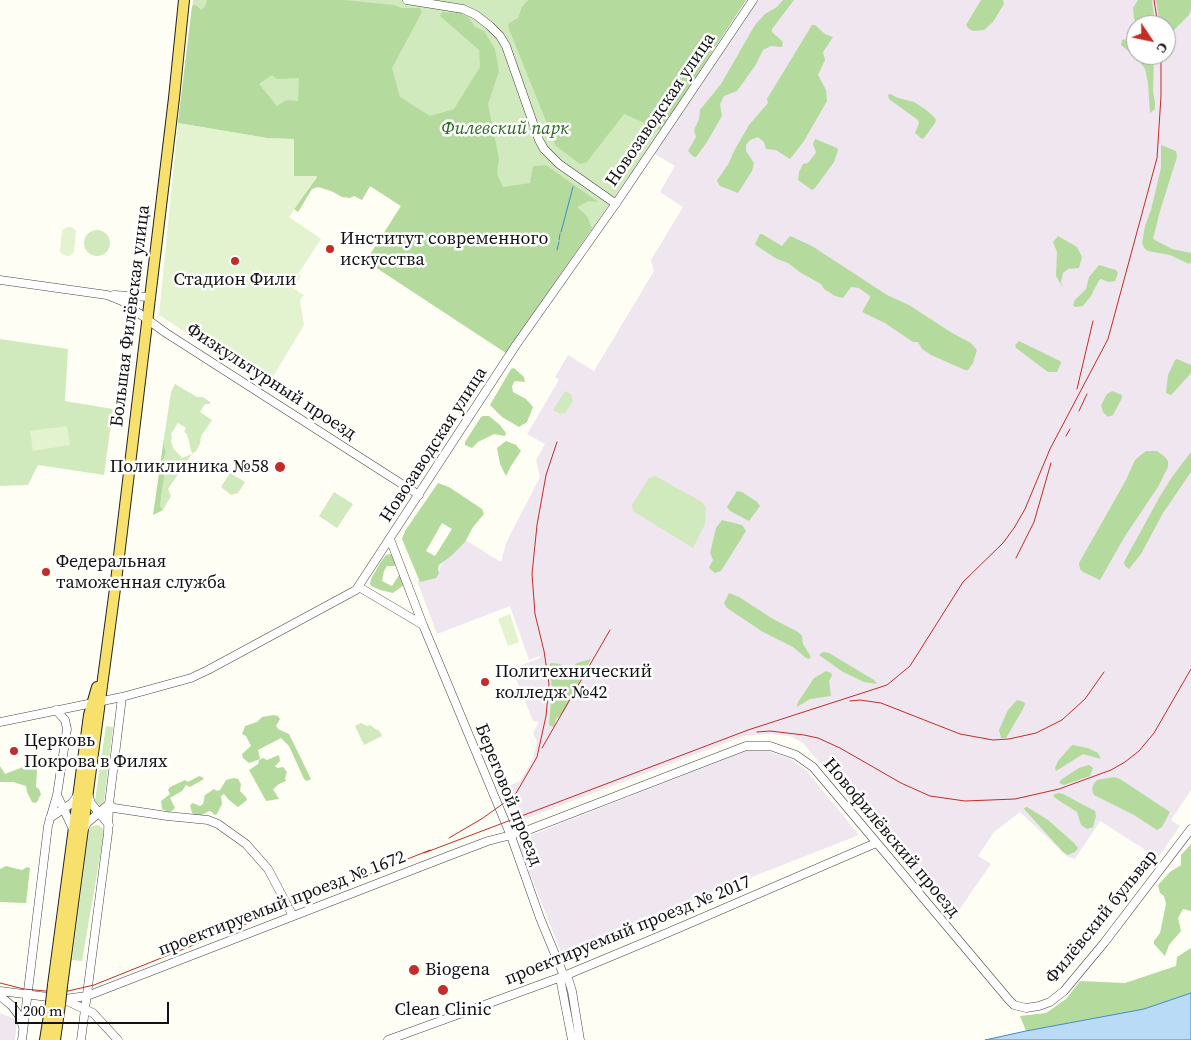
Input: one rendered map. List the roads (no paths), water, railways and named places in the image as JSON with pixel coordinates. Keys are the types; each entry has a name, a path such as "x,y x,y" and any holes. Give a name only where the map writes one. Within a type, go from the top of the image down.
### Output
{"main road":[{"name":"Большая Филёвская улица","path":"58,1002 58,986 74,864 76,829 96,702 109,635 174,98 184,0"},
{"path":"46,1040 58,1002"},
{"path":"55,1040 58,1002"}],"street":[{"path":"407,0 463,9 476,14 490,26 500,36 506,46 539,140 544,149 559,164 616,204"},
{"name":"Новозаводская улица","path":"0,722 122,697 191,678 348,595 359,587 516,345 616,204 753,0"},
{"name":"Физкультурный проезд","path":"0,280 107,295 150,297"},
{"name":"Физкультурный проезд","path":"107,295 129,305 166,333 419,495"},
{"name":"Береговой проезд","path":"390,539 423,625 511,836 534,902 564,976"},
{"path":"359,587 423,625"},
{"path":"81,1040 109,828 109,804 122,697"},
{"path":"23,1036 49,822 57,795 67,725 56,710"},
{"name":"Новофилёвский проезд","path":"511,836 589,808 746,746 770,746 796,755 813,767 1004,996 1014,1005 1026,1008"},
{"path":"49,822 83,793 99,812 109,828"},
{"path":"57,795 76,829"},
{"path":"76,829 109,804"},
{"path":"109,804 114,808 208,820 218,824 246,844 268,869 293,916"},
{"path":"49,822 57,816 64,816 76,829"},
{"path":"89,821 96,819 103,821 109,828"},
{"name":"Филёвский бульвар","path":"1026,1008 1050,1002 1064,991 1104,943 1191,829"},
{"name":"проектируемый проезд № 1672","path":"58,1002 87,996 488,841 511,836"},
{"name":"проектируемый проезд № 2017","path":"388,1040 564,976 667,934 876,843"},
{"path":"564,976 572,1040"},
{"path":"564,976 572,991 580,1040"},
{"path":"0,991 28,995 86,1008 118,1040"},
{"path":"0,996 18,1013 23,1036"}],"water":[{"path":"1191,993 1191,1040 985,1040 1144,1009"}],"waterway":[{"path":"561,232 573,187"},
{"path":"559,240 560,234"},
{"path":"557,250 559,242"}],"railway":[{"path":"1154,0 1156,15"},
{"path":"424,853 748,730 887,685 910,666 963,582 1003,543 1014,528 1025,509 1050,449 1108,339 1157,158 1161,65"},
{"path":"1077,389 1093,321"},
{"path":"1079,411 1087,394"},
{"path":"1066,436 1070,429"},
{"path":"449,838 483,818 515,795 537,757 546,716 549,684 544,651 535,614 532,574 537,525 546,475 557,442"},
{"path":"1016,558 1034,522 1051,463"},
{"path":"542,748 610,630"},
{"path":"757,732 770,731 818,738 840,748 901,783 930,796 965,801 1015,799 1059,789 1111,770 1125,762 1139,751 1154,733 1191,669"},
{"path":"850,701 860,700 881,703 960,734 993,740 1009,739 1036,733 1062,720 1085,699 1104,672"},
{"path":"0,983 24,989 45,991 68,991 94,985 430,850"}],"place":[{"name":"Институт современного искусства","path":"330,249"},
{"name":"Стадион Фили","path":"235,261"},
{"name":"Поликлиника №58","path":"280,467"},
{"name":"Федеральная таможенная служба","path":"46,572"},
{"name":"Политехнический колледж №42","path":"485,682"},
{"name":"Церковь Покрова в Филях","path":"14,751"},
{"name":"Biogena","path":"414,970"},
{"name":"Clean Clinic","path":"443,990"}],"park label":[{"name":"Филевский парк","path":"505,129"}]}
